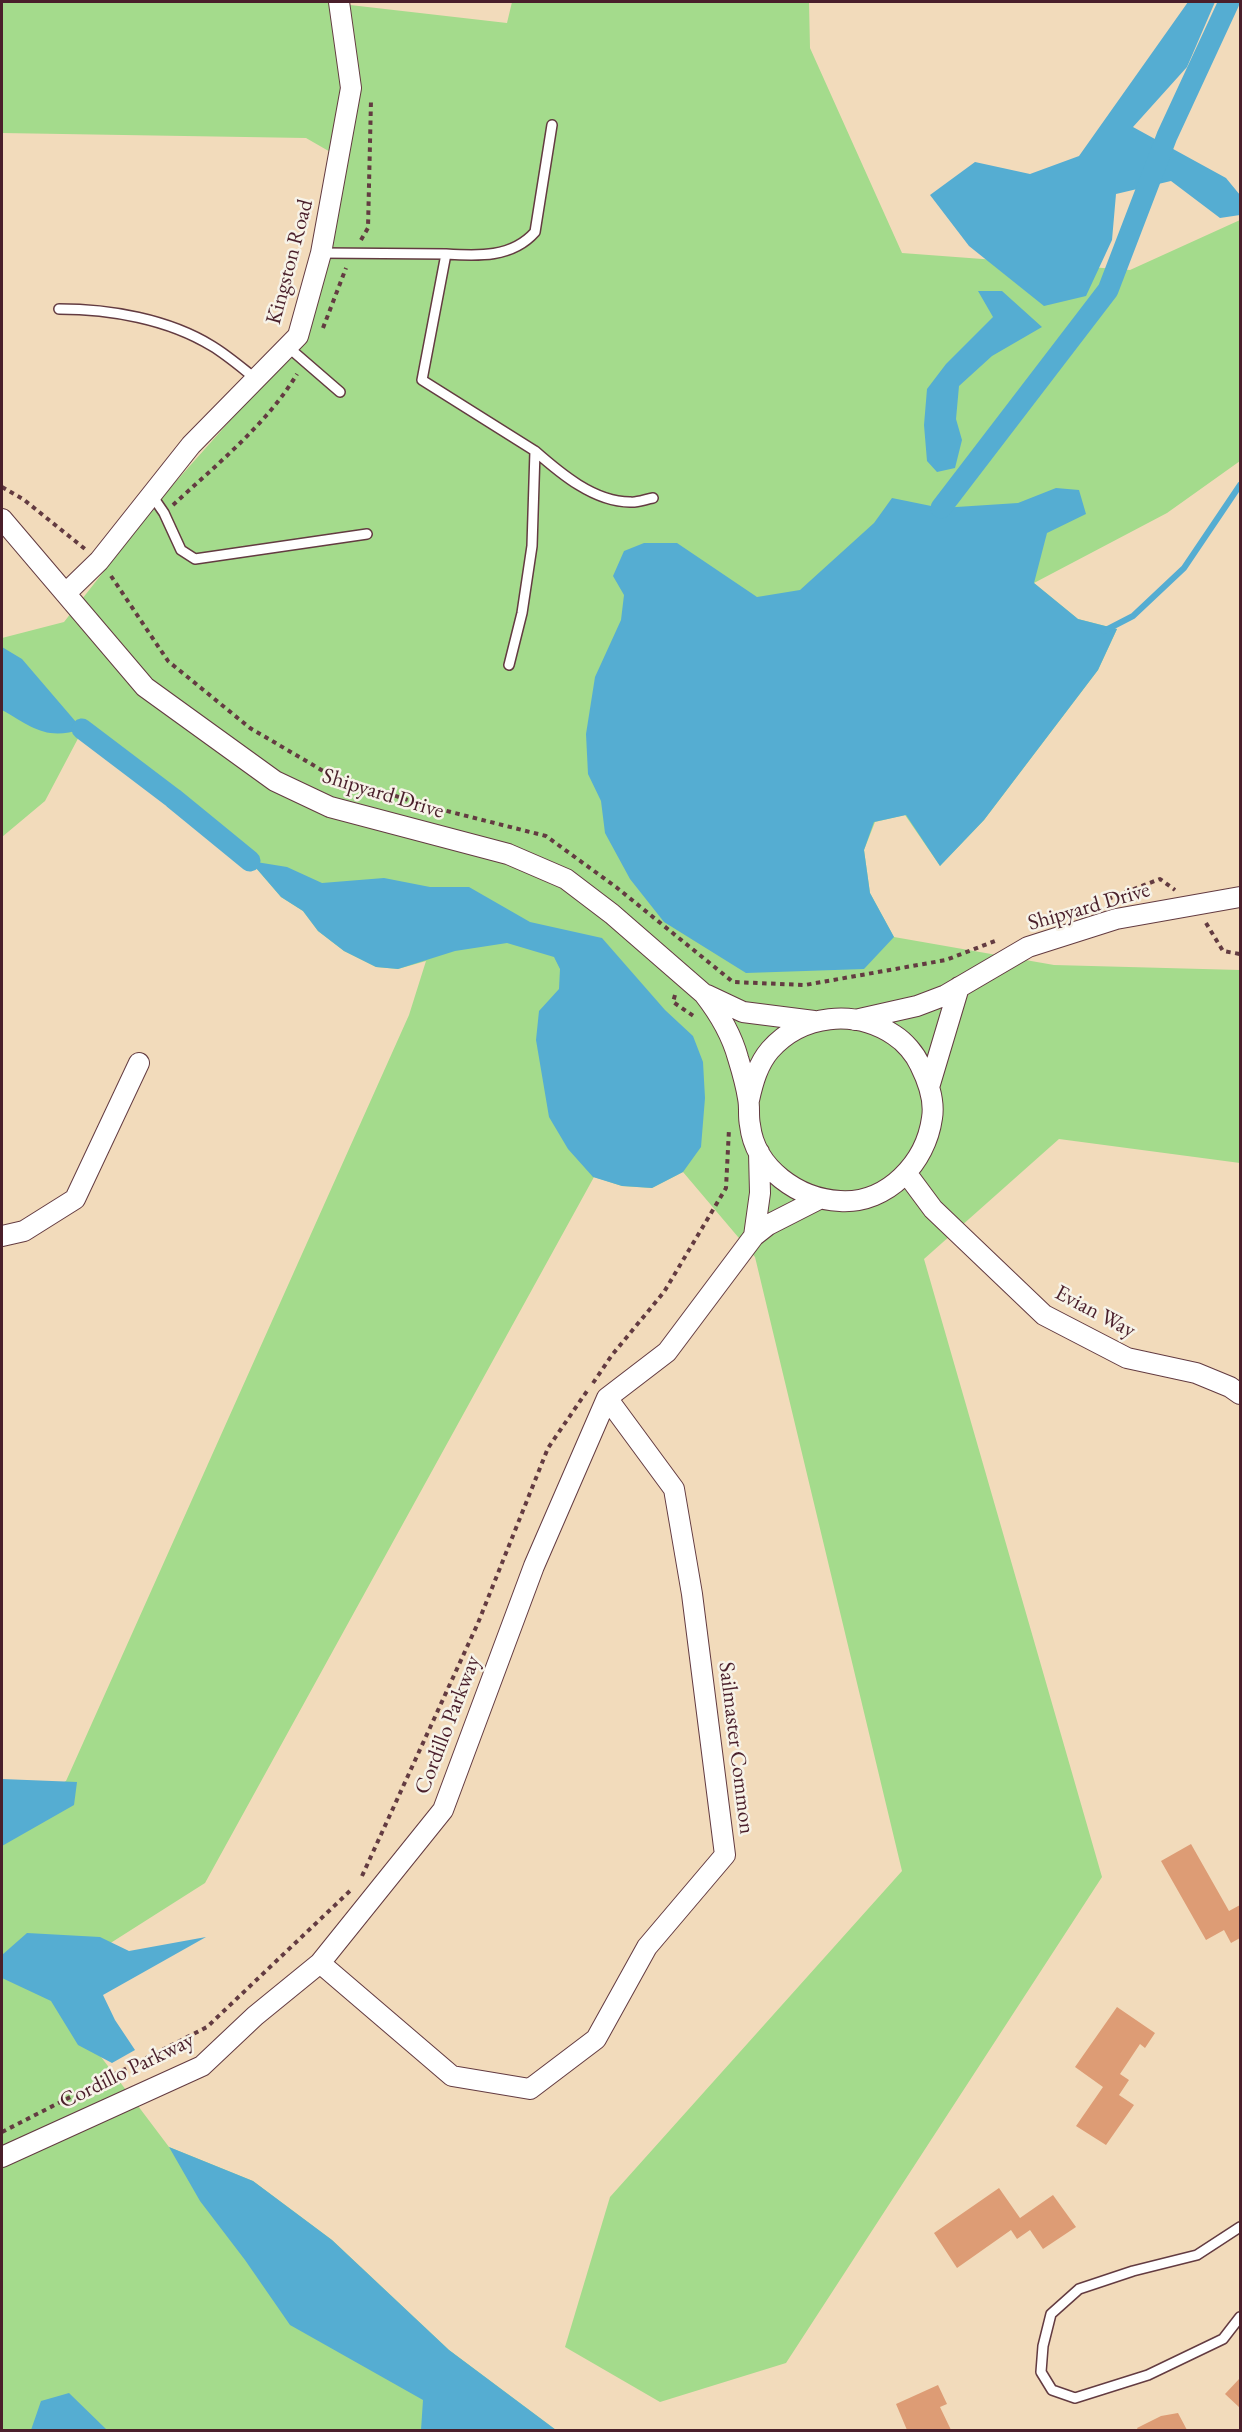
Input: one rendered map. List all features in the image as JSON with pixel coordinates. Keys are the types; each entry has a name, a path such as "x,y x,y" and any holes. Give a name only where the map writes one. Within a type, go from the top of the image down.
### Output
{"street":[{"name":"Kingston Road","path":"66,593 99,561 191,446 298,336 321,253 351,88 339,2"},
{"name":"Shipyard Drive","path":"2,519 145,687 275,781 330,807 508,854 566,879 612,914 704,994 715,1008 738,1056 749,1100"},
{"name":"Shipyard Drive","path":"855,1020 917,1006 946,995 1028,947 1116,919 1240,897"},
{"path":"930,1084 959,987"},
{"name":"Shipyard Drive","path":"704,994 743,1011 816,1021"},
{"path":"844,1017 855,1020 871,1023 896,1035 915,1055 930,1084 933,1116 925,1147 907,1174 888,1188 866,1198 843,1202 819,1199 799,1190 775,1174 759,1152 750,1127 749,1100 756,1074 770,1051 790,1032 816,1021 844,1017"},
{"path":"2,1236 24,1232 75,1199 139,1063"},
{"name":"Cordillo Parkway","path":"754,1236 760,1193 759,1152"},
{"name":"Evian Way","path":"907,1174 933,1209 1044,1315 1127,1358 1196,1373 1230,1387 1240,1394"},
{"name":"Cordillo Parkway","path":"2,2157 202,2066 255,2016 320,1963 443,1810 534,1566 607,1398 666,1352 754,1236 768,1225 819,1199"},
{"name":"Sailmaster Common","path":"320,1963 452,2076 530,2089 596,2039 647,1947 725,1855 692,1594 674,1489 607,1398"}],"lane":[{"path":"321,253 474,256 506,251 526,243 535,232 552,125"},
{"path":"446,254 422,380 535,451 558,471 602,496 630,502 653,498"},
{"path":"59,309 101,311 159,323 190,334 213,346 256,380"},
{"path":"288,347 340,392"},
{"path":"509,665 522,613 532,546 535,451"},
{"path":"151,494 164,513 181,550 195,558 367,534"},
{"path":"1240,2227 1197,2255 1133,2271 1079,2289 1051,2314 1043,2346 1041,2372 1052,2390 1075,2398 1148,2375 1223,2339 1240,2317"}],"path":[{"path":"2,487 23,499 99,561 107,569 168,662 250,728 330,775 427,806 546,836 616,887 733,982 805,985 946,960 999,940"},
{"path":"1107,899 1160,879 1195,904 1223,951 1240,954"},
{"path":"693,950 672,1002 698,1019"},
{"path":"2,2132 207,2027 360,1881 478,1623 548,1448 612,1355 664,1292 726,1188 730,1120"}],"green space":[{"path":"2,2 324,2 507,23 512,2 809,2 810,48 902,253 1130,270 1240,220 1240,461 1167,513 1034,583 1078,619 1117,629 1098,670 984,820 940,866 905,815 875,822 864,850 870,893 894,937 1054,965 1240,970 1240,1163 1059,1139 924,1259 1102,1877 786,2363 660,2402 565,2347 610,2197 902,1871 755,1257 683,1172 652,1188 622,1186 594,1177 205,1883 46,1984 169,2147 253,2181 332,2240 449,2350 556,2430 2,2430 2,1816 66,1781 409,1015 426,961 398,969 376,967 344,951 318,931 303,911 281,897 250,861 83,729 45,801 2,837 2,638 64,622 163,496 301,341 346,161 306,138 2,133"}],"water":[{"path":"1188,2 1215,2 1187,67 1133,127 1226,178 1240,195 1240,215 1220,218 1171,181 1116,194 1112,240 1086,296 1044,306 969,246 930,195 975,162 1030,174 1079,156"},
{"path":"978,291 1002,291 1042,327 992,356 959,386 956,419 962,440 955,468 937,472 927,461 924,425 927,389 946,364 993,317"},
{"path":"1056,488 1079,490 1086,514 1047,533 1034,583 1078,619 1117,629 1098,670 984,820 940,866 906,815 874,822 864,850 870,893 894,937 864,969 746,973 664,922 630,879 605,833 601,801 588,774 586,734 595,677 621,620 624,595 613,576 624,551 644,543 677,543 757,597 800,590 874,523 892,498 941,508 1018,503"},
{"path":"2,647 22,659 82,729 49,733 31,727 2,710"},
{"path":"250,861 287,867 322,883 384,878 430,887 469,887 530,922 602,938 665,1010 693,1036 703,1062 705,1098 701,1147 683,1172 652,1188 622,1186 593,1177 568,1149 549,1117 536,1040 539,1011 559,989 560,969 554,957 507,943 455,951 398,969 376,967 344,951 318,931 303,911 281,897"},
{"path":"2,1779 77,1782 74,1805 2,1846"},
{"path":"27,1933 100,1937 129,1951 206,1937 103,1995 115,2020 135,2050 112,2063 78,2045 51,2001 2,1978 2,1955"},
{"path":"169,2147 253,2181 332,2240 449,2350 556,2430 421,2430 423,2400 290,2325 200,2201"},
{"path":"69,2393 107,2430 31,2430 41,2401"}],"building":[{"path":"1191,1844 1229,1911 1240,1905 1240,1938 1231,1943 1224,1930 1206,1940 1161,1861"},
{"path":"1117,2007 1155,2033 1145,2048 1140,2044 1120,2074 1129,2080 1119,2095 1134,2105 1106,2145 1076,2126 1103,2087 1075,2067"},
{"path":"999,2188 1020,2218 1053,2195 1076,2227 1043,2249 1030,2230 1017,2239 1011,2230 957,2268 934,2233"},
{"path":"1240,2378 1240,2408 1225,2394"},
{"path":"938,2385 947,2404 940,2407 951,2430 907,2430 896,2404"},
{"path":"1178,2413 1187,2430 1138,2430 1137,2428 1161,2416"}],"waterway":[{"path":"941,508 1108,290 1167,136 1229,2"},
{"path":"1104,631 1133,616 1184,568 1240,485"},
{"path":"82,729 173,798 250,861"}]}
